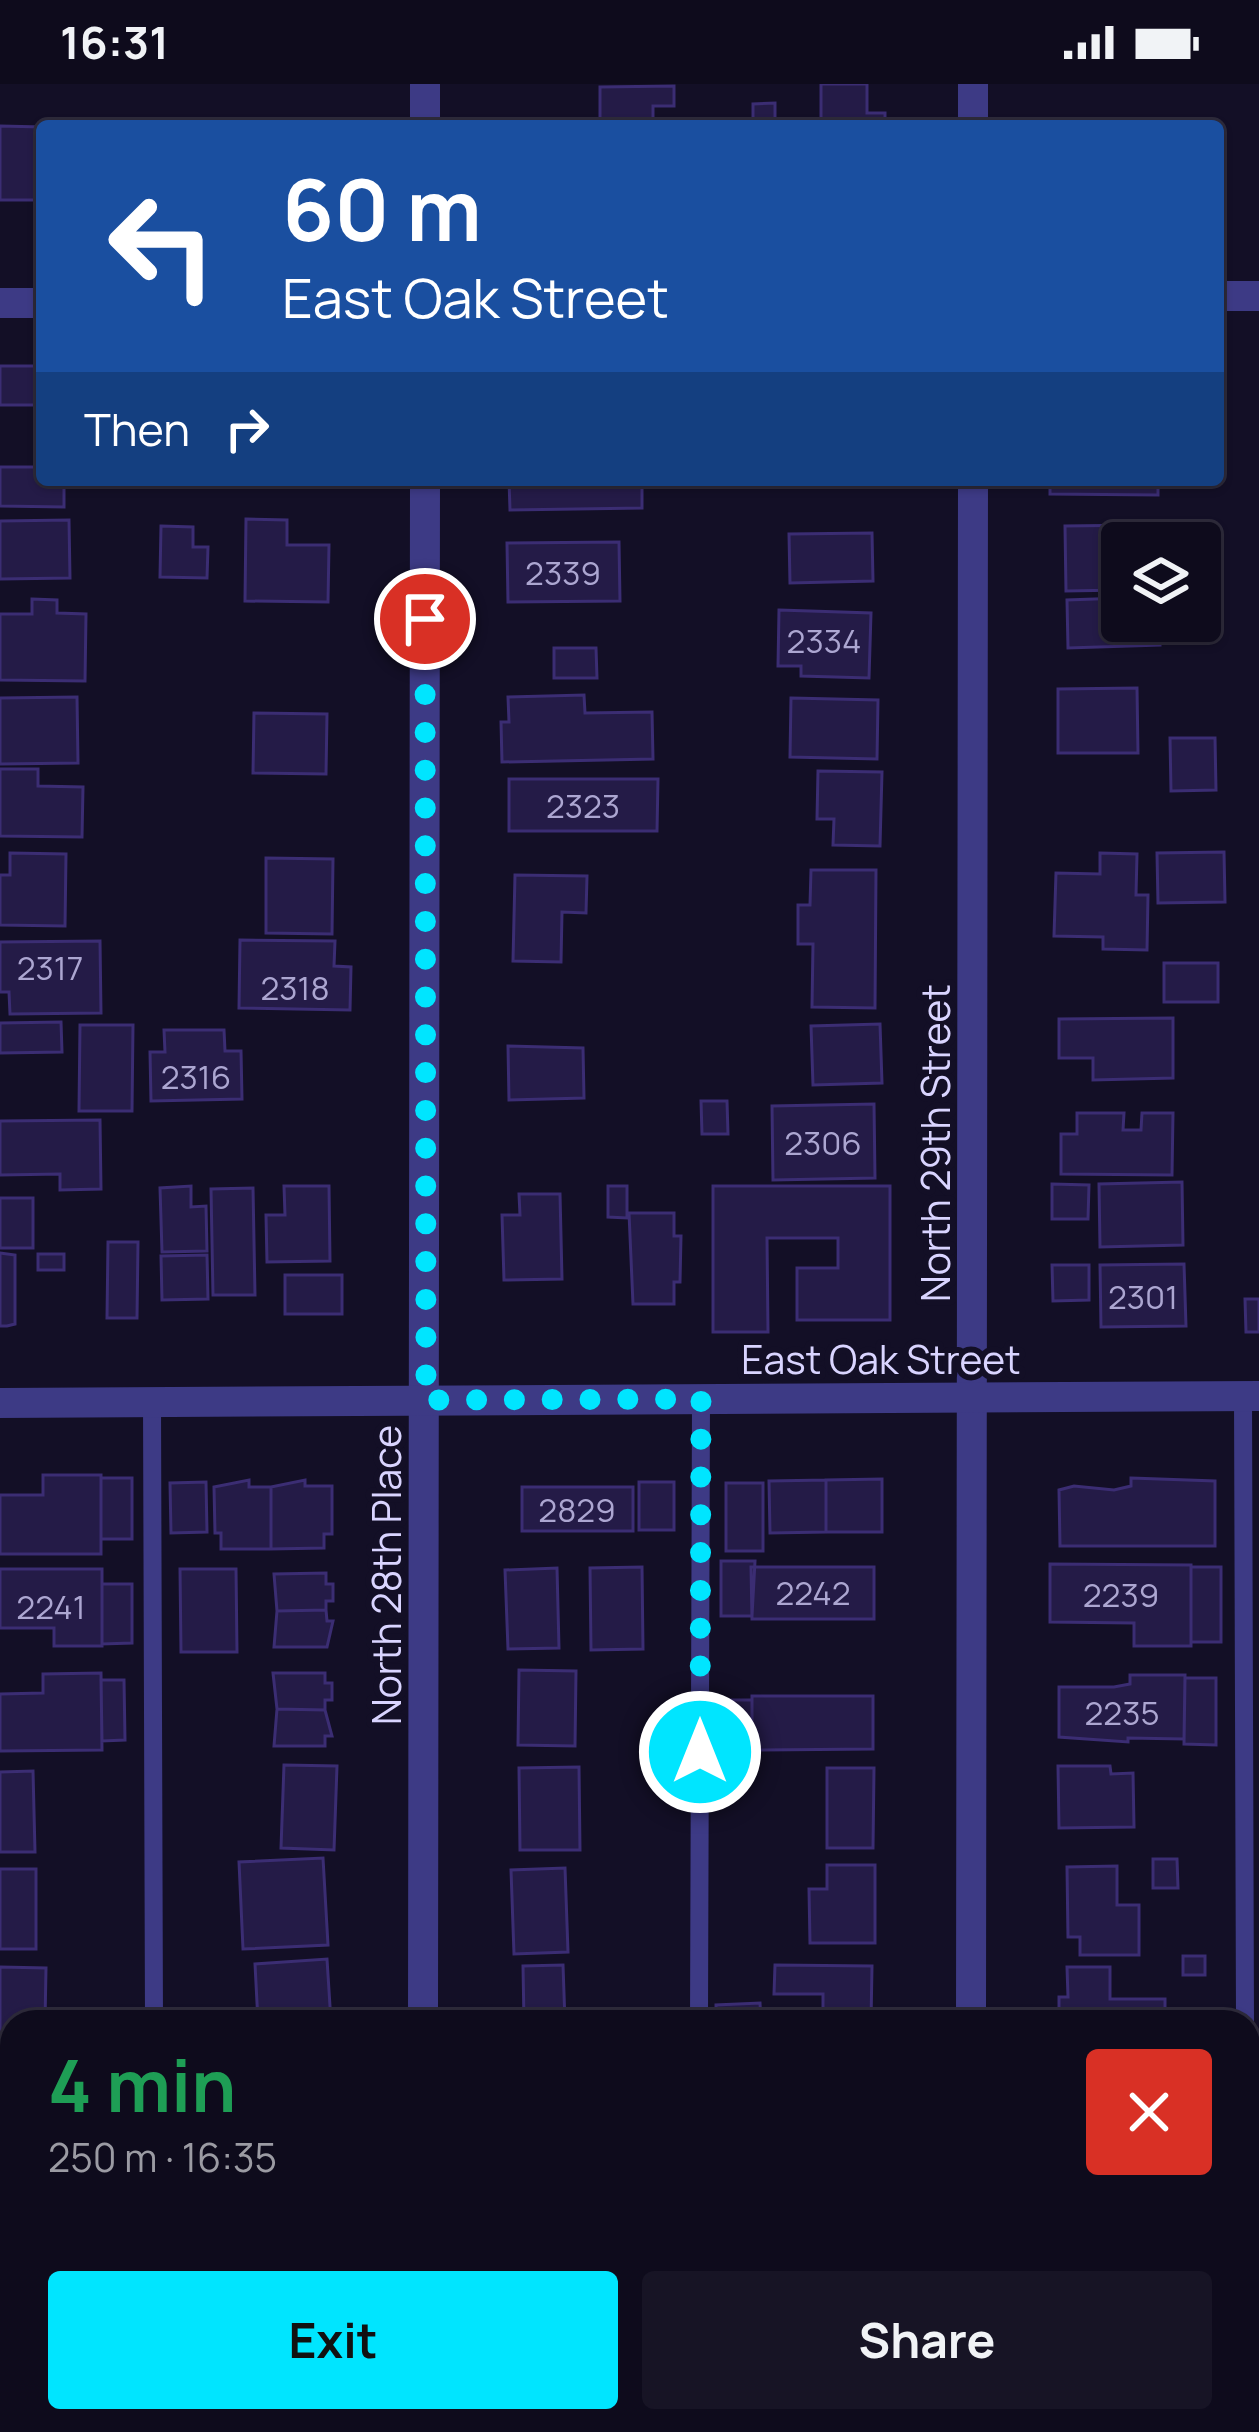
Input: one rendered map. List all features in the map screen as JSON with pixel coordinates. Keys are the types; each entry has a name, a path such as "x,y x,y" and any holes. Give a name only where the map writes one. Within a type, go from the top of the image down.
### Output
{"street":[{"path":"425,84 425,120"},
{"path":"973,84 973,120"},
{"path":"1224,296 1259,296"},
{"path":"0,303 36,303"},
{"name":"North 28th Place","path":"423,2010 425,486"},
{"name":"North 29th Street","path":"971,2010 973,486"},
{"name":"East Oak Street","path":"0,1403 1251,1396"}],"lane":[{"path":"1245,2010 1251,1396"},
{"path":"699,2010 701,1399"},
{"path":"152,1402 154,2010"}],"building":[{"path":"821,84 867,84 867,113 885,113 885,120 821,120"},
{"path":"674,86 674,106 653,106 653,120 600,120 600,87"},
{"path":"775,103 775,120 753,120 753,104"},
{"path":"0,126 36,127 36,200 0,200"},
{"path":"0,366 36,366 36,405 0,405"},
{"path":"0,467 36,467 36,486 64,486 64,507 0,506"},
{"path":"509,486 642,486 642,508 510,510"},
{"path":"1050,486 1158,486 1158,495 1050,494"},
{"path":"246,519 287,520 287,545 329,545 328,602 245,601"},
{"path":"69,520 70,578 0,579 0,521"},
{"path":"161,526 193,527 193,547 208,547 207,578 160,577"},
{"path":"1065,526 1101,526 1101,590 1066,591"},
{"path":"872,533 873,581 790,583 789,534"},
{"path":"619,542 620,601 508,602 507,543"},
{"path":"32,599 57,600 57,613 86,614 85,681 0,680 0,614 32,614"},
{"path":"1101,599 1101,642 1160,645 1068,648 1067,600"},
{"path":"779,610 871,613 869,678 801,676 801,666 778,666"},
{"path":"554,648 596,648 597,678 554,678"},
{"path":"1137,688 1138,753 1058,753 1058,689"},
{"path":"584,695 585,713 652,712 653,759 502,762 501,722 509,722 508,697"},
{"path":"77,697 78,763 0,764 0,698"},
{"path":"791,698 878,700 877,759 790,757"},
{"path":"254,713 327,714 326,774 253,773"},
{"path":"1170,738 1215,738 1216,790 1171,791"},
{"path":"0,769 38,769 38,786 83,787 82,837 0,836"},
{"path":"818,771 882,772 880,846 833,845 834,819 817,819"},
{"path":"509,779 658,779 657,831 509,831"},
{"path":"1224,852 1225,902 1158,903 1157,853"},
{"path":"10,853 66,854 65,926 0,925 0,875 10,875"},
{"path":"1100,853 1137,854 1136,895 1148,895 1147,950 1103,949 1103,937 1054,936 1056,873 1100,874"},
{"path":"266,858 333,859 332,934 266,933"},
{"path":"811,870 876,870 875,1008 812,1007 813,944 798,944 798,905 810,905"},
{"path":"515,875 587,876 586,913 562,912 561,962 513,961"},
{"path":"240,940 335,941 334,966 351,967 350,1010 239,1008"},
{"path":"100,941 101,1013 10,1014 9,992 0,992 0,942"},
{"path":"1164,963 1218,963 1218,1002 1164,1002"},
{"path":"1173,1018 1173,1078 1093,1080 1093,1058 1059,1058 1059,1019"},
{"path":"61,1022 62,1052 0,1053 0,1023"},
{"path":"880,1024 882,1083 813,1085 811,1026"},
{"path":"80,1025 133,1025 132,1111 79,1111"},
{"path":"164,1030 224,1030 225,1051 241,1051 242,1099 151,1101 150,1052 165,1052"},
{"path":"508,1046 583,1048 584,1098 509,1100"},
{"path":"701,1101 727,1101 728,1134 702,1134"},
{"path":"874,1104 875,1178 773,1180 772,1106"},
{"path":"1077,1113 1124,1113 1123,1130 1141,1130 1142,1113 1173,1113 1172,1175 1061,1174 1061,1134 1077,1134"},
{"path":"100,1120 101,1189 60,1190 60,1174 0,1175 0,1121"},
{"path":"1182,1182 1183,1245 1100,1247 1099,1184"},
{"path":"1052,1184 1089,1185 1088,1219 1052,1219"},
{"path":"191,1186 191,1207 206,1206 207,1251 162,1252 160,1188"},
{"path":"284,1186 329,1186 330,1261 267,1262 266,1215 285,1215"},
{"path":"608,1186 627,1186 627,1218 608,1217"},
{"path":"713,1186 890,1186 890,1320 797,1320 797,1268 838,1268 838,1238 767,1238 768,1332 713,1332"},
{"path":"253,1188 255,1295 213,1295 211,1189"},
{"path":"519,1194 560,1194 562,1279 504,1280 502,1215 520,1215"},
{"path":"0,1198 33,1198 33,1248 0,1248"},
{"path":"629,1213 674,1213 674,1236 681,1236 680,1282 674,1282 674,1304 633,1304"},
{"path":"108,1242 138,1242 137,1318 107,1318"},
{"path":"0,1253 15,1255 15,1324 7,1326 0,1326"},
{"path":"38,1254 64,1254 64,1270 38,1270"},
{"path":"207,1255 208,1299 162,1300 161,1256"},
{"path":"1184,1264 1186,1326 1101,1327 1100,1265"},
{"path":"1052,1265 1089,1265 1089,1300 1053,1301"},
{"path":"285,1275 342,1275 342,1314 285,1314"},
{"path":"1245,1299 1259,1299 1259,1332 1246,1332"},
{"path":"43,1475 101,1475 101,1554 0,1554 0,1495 43,1495"},
{"path":"101,1478 132,1478 132,1539 101,1539"},
{"path":"1131,1478 1215,1481 1215,1546 1060,1546 1059,1490 1074,1486 1114,1490 1131,1486"},
{"path":"882,1479 882,1532 826,1532 826,1480"},
{"path":"249,1480 249,1487 271,1487 271,1549 221,1549 221,1533 215,1533 214,1487"},
{"path":"305,1480 305,1486 332,1486 332,1534 324,1534 324,1548 271,1549 271,1487"},
{"path":"826,1480 826,1532 770,1533 769,1481"},
{"path":"206,1482 207,1532 171,1533 170,1483"},
{"path":"639,1482 674,1482 674,1530 639,1530"},
{"path":"726,1483 763,1483 763,1551 726,1551"},
{"path":"522,1487 633,1487 633,1531 522,1531"},
{"path":"721,1561 755,1561 752,1616 721,1616"},
{"path":"1050,1564 1191,1565 1191,1646 1134,1646 1134,1623 1050,1622"},
{"path":"642,1567 643,1649 591,1650 590,1568"},
{"path":"751,1567 874,1567 874,1619 752,1619"},
{"path":"1191,1567 1221,1567 1221,1642 1191,1642"},
{"path":"557,1568 559,1648 508,1649 505,1570"},
{"path":"0,1569 102,1569 102,1646 54,1646 54,1628 0,1628"},
{"path":"180,1569 236,1569 237,1652 181,1652"},
{"path":"326,1573 326,1584 333,1584 333,1601 326,1601 326,1610 277,1611 274,1574"},
{"path":"102,1584 132,1584 132,1643 102,1644"},
{"path":"326,1610 327,1621 333,1621 327,1647 274,1647 277,1611"},
{"path":"519,1670 576,1671 575,1746 518,1745"},
{"path":"101,1673 102,1750 0,1751 0,1694 43,1693 43,1674"},
{"path":"273,1673 325,1673 325,1683 332,1683 332,1700 325,1700 325,1710 277,1709"},
{"path":"1130,1675 1185,1675 1184,1739 1128,1738 1128,1742 1059,1737 1059,1687 1114,1687 1130,1684"},
{"path":"1185,1678 1216,1678 1216,1745 1184,1744"},
{"path":"101,1680 124,1680 125,1740 102,1741"},
{"path":"752,1696 873,1696 873,1749 752,1750"},
{"path":"721,1700 752,1700 752,1754 722,1754"},
{"path":"277,1709 325,1710 332,1736 325,1736 325,1746 274,1746"},
{"path":"284,1765 337,1766 334,1850 281,1848"},
{"path":"1058,1766 1110,1766 1111,1774 1133,1773 1134,1827 1059,1828"},
{"path":"579,1767 580,1850 520,1850 519,1768"},
{"path":"827,1768 874,1768 873,1848 827,1848"},
{"path":"33,1771 35,1852 0,1852 0,1772"},
{"path":"323,1858 328,1945 243,1949 239,1862"},
{"path":"1153,1859 1177,1859 1178,1888 1153,1888"},
{"path":"827,1865 875,1865 875,1943 810,1943 809,1889 827,1889"},
{"path":"1117,1866 1117,1905 1139,1905 1139,1955 1080,1955 1080,1937 1068,1937 1067,1867"},
{"path":"565,1868 568,1952 514,1954 511,1870"},
{"path":"0,1869 36,1869 36,1949 0,1949"},
{"path":"1183,1956 1205,1956 1205,1975 1183,1975"},
{"path":"327,1959 330,2010 257,2010 255,1964"},
{"path":"563,1965 565,2010 524,2010 523,1966"},
{"path":"775,1965 872,1966 871,2010 823,2010 823,1994 774,1994"},
{"path":"0,1967 46,1968 45,2010 0,2010"},
{"path":"1067,1967 1110,1967 1110,1999 1165,1999 1165,2010 1059,2010 1059,1997 1068,1997"},
{"path":"760,2003 760,2010 716,2010 716,2005"}],"route":[{"path":"425,619 426,1400 701,1399 700,1752"}]}
